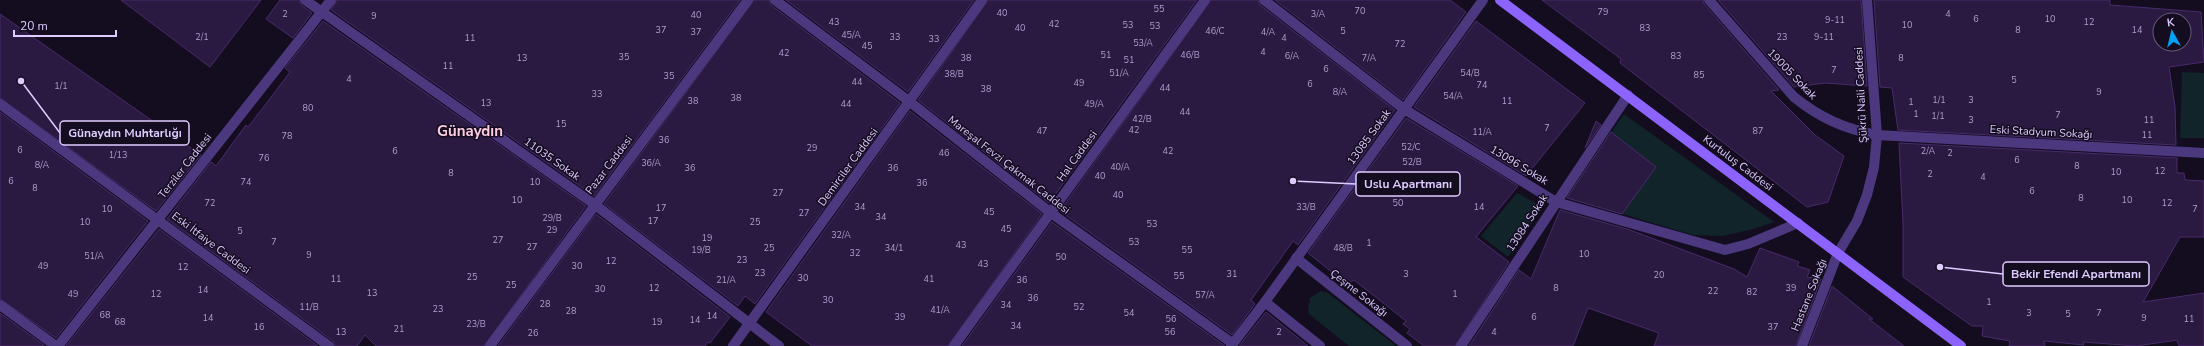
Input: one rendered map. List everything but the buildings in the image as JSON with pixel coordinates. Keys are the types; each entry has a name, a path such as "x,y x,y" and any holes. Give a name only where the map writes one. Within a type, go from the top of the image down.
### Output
{"main road":[{"name":"Kurtuluş Caddesi","path":"1500,0 1961,346"}],"street":[{"name":"11035 Sokak","path":"305,0 594,204 779,346"},
{"name":"Terziler Caddesi","path":"57,346 331,0"},
{"name":"Pazar Caddesi","path":"490,346 594,204 748,0"},
{"name":"Mareşal Fevzi Çakmak Caddesi","path":"775,0 910,102 1051,213 1232,345"},
{"name":"Demirciler Caddesi","path":"733,346 982,0"},
{"name":"Hal Caddesi","path":"954,346 1205,0"},
{"name":"13096 Sokak","path":"1264,0 1404,109 1556,202 1725,250 1748,244 1798,223"},
{"name":"13085 Sokak","path":"1232,345 1265,302 1483,0"},
{"name":"19005 Sokak","path":"1709,0 1780,82 1810,110 1831,122 1854,131 1877,135"},
{"name":"Şükrü Naili Caddesi","path":"1838,253 1858,221 1867,195 1874,167 1877,135 1867,0"},
{"name":"13084 Sokak","path":"1461,346 1628,95"},
{"name":"Eski İtfaiye Caddesi","path":"0,104 329,346"},
{"name":"Eski Stadyum Sokağı","path":"1877,135 2204,153"},
{"name":"Hastane Sokağı","path":"1802,346 1838,253"},
{"name":"Çeşme Sokağı","path":"1296,258 1407,346"},
{"path":"1265,302 1320,346"},
{"path":"0,305 57,346"}],"green space":[{"path":"2182,72 2204,73 2204,138 2180,138"},
{"path":"1624,114 1774,222 1754,229 1722,236 1693,235 1566,197"},
{"path":"1517,193 1543,207 1508,257 1481,236"},
{"path":"1321,291 1328,293 1396,346 1349,346 1310,315 1308,310 1310,298"}],"place":[{"name":"Günaydın Muhtarlığı","path":"21,81"},
{"name":"Uslu Apartmanı","path":"1293,181"},
{"name":"Bekir Efendi Apartmanı","path":"1940,267"}],"district":[{"name":"Günaydın","path":"470,131"}]}
